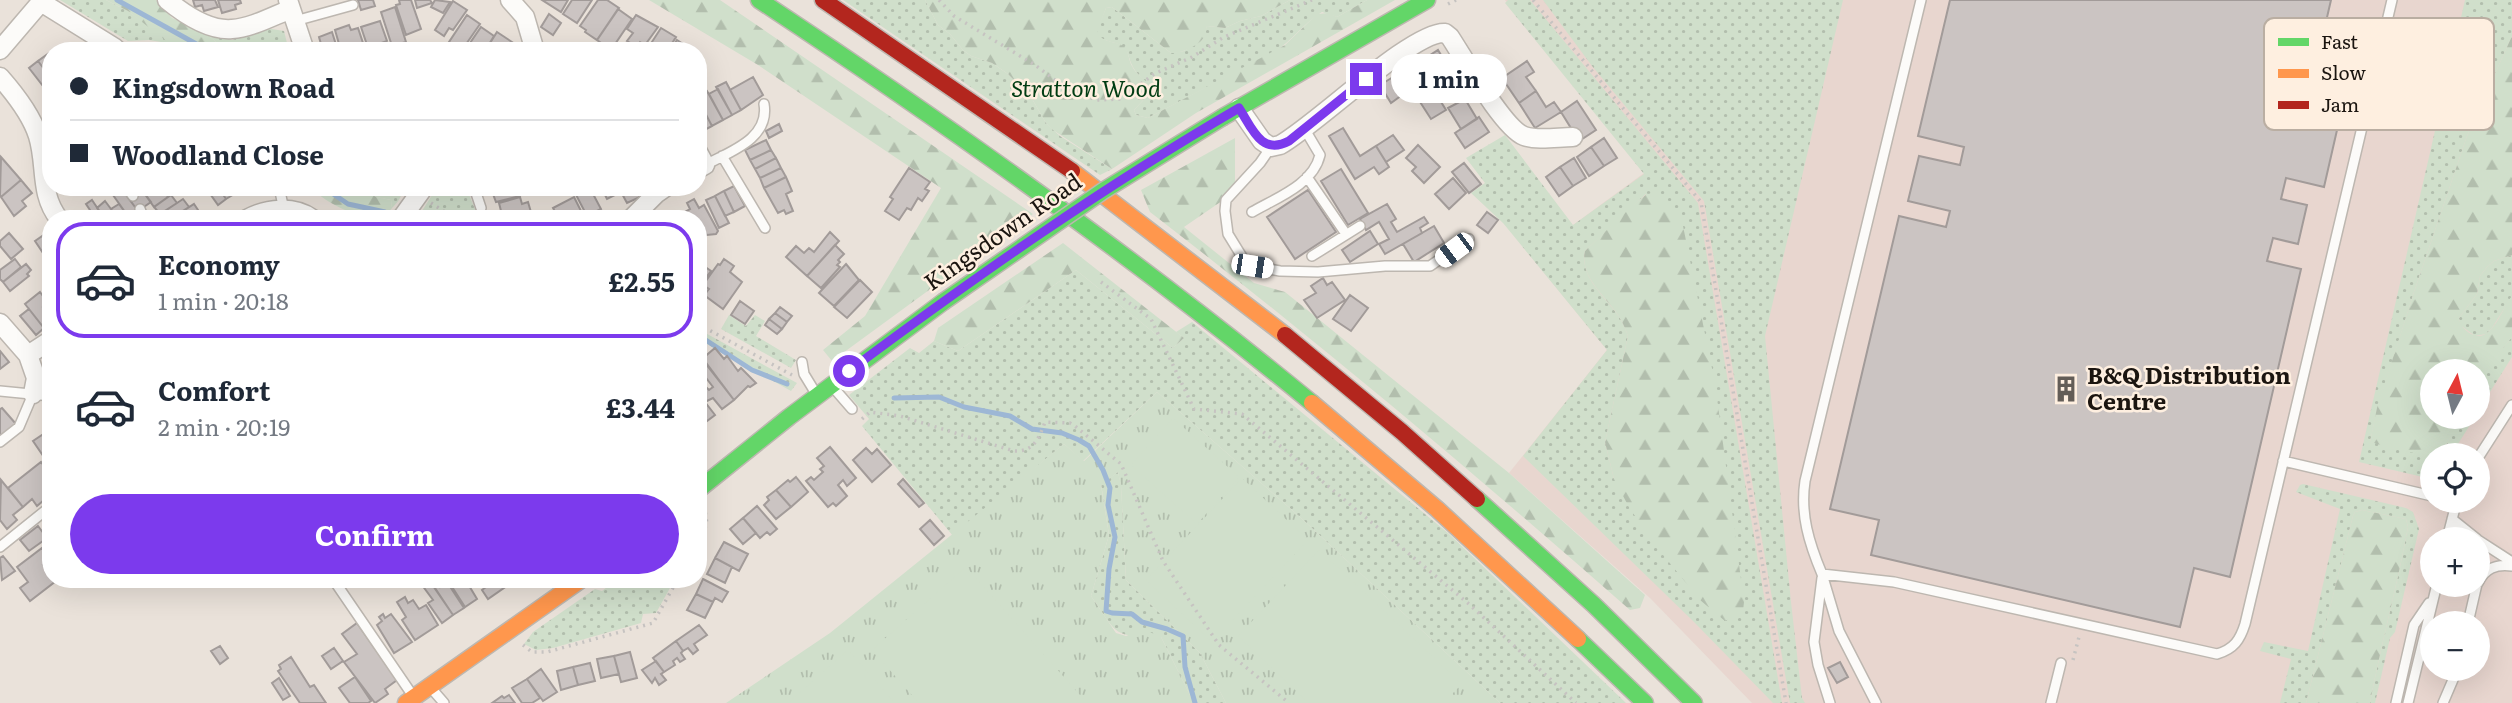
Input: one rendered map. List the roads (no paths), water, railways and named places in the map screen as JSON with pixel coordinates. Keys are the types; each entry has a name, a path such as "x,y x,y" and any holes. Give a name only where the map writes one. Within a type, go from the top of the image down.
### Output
{"main road":[{"path":"759,0 901,93 1038,190 1219,327 1317,407 1480,548 1645,703"},
{"path":"823,0 1065,166 1259,314 1402,432 1594,605 1694,703"},
{"name":"Kingsdown Road","path":"707,482 820,388 1113,185 1223,117 1427,0"},
{"path":"410,700 569,588"}],"street":[{"path":"167,0 190,17 225,29 236,29 291,10 302,42"},
{"path":"510,0 525,17 532,42"},
{"path":"0,50 40,1 105,42"},
{"path":"1239,108 1262,141 1271,147 1280,145 1384,65 1431,35 1440,33 1450,37 1497,109 1522,135 1532,138 1573,137"},
{"path":"0,77 18,99 37,133 42,150"},
{"path":"640,210 654,196"},
{"path":"274,210 289,210"},
{"path":"0,323 28,355 42,395"},
{"path":"28,355 42,346"}],"lane":[{"path":"1876,703 1839,631 1805,526 1802,499 1922,0"},
{"path":"2388,18 2392,0"},
{"path":"291,10 353,5"},
{"path":"707,160 722,156 749,140 760,129 765,114 764,104"},
{"path":"1252,212 1296,187 1317,166 1320,155 1304,128"},
{"path":"1822,574 1894,582 2217,654 2231,648 2241,635 2362,130"},
{"path":"1271,147 1226,200 1228,234 1244,260 1252,266 1280,271 1318,272 1385,266 1430,266 1469,239"},
{"path":"722,156 765,228"},
{"path":"1307,177 1346,234"},
{"path":"281,196 284,209"},
{"path":"477,196 481,208"},
{"path":"1312,256 1360,226"},
{"path":"802,362 804,374 852,409"},
{"path":"0,391 42,395"},
{"path":"0,442 19,427 42,395"},
{"path":"2488,443 2512,405"},
{"path":"2284,461 2420,493"},
{"path":"0,547 42,513"},
{"path":"2450,527 2453,513"},
{"path":"2452,519 2462,527"},
{"path":"2490,549 2512,564"},
{"path":"2490,568 2512,564"},
{"path":"1822,574 1814,642 1830,703"},
{"path":"338,588 410,700"},
{"path":"2396,703 2414,625 2431,597"},
{"path":"2408,703 2433,597"},
{"path":"2051,703 2061,663"},
{"path":"2443,703 2452,681"},
{"path":"430,686 444,703"}],"waterway":[{"path":"117,0 193,42"},
{"path":"336,196 348,204 376,210"},
{"path":"707,341 752,370 787,384"},
{"path":"894,398 939,397 964,407 1010,416 1032,429 1062,433 1089,446 1110,488 1108,505 1115,537 1106,611 1132,614 1142,622 1183,636 1185,667 1195,703"}],"place":[{"name":"B&Q Distribution Centre","path":"2066,389"}],"park label":[{"name":"Stratton Wood","path":"1086,89"}]}
